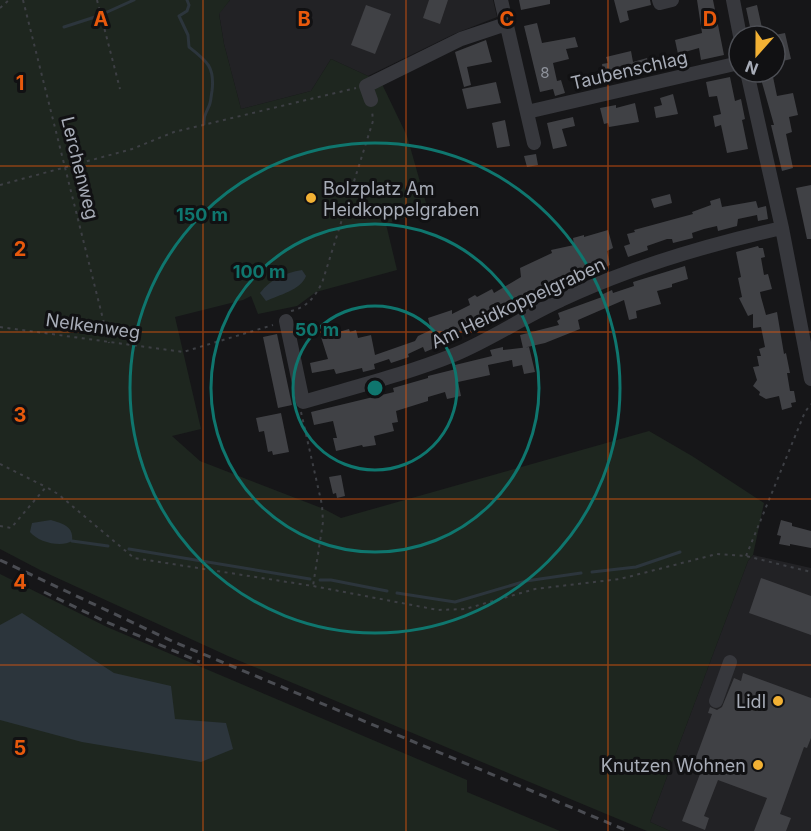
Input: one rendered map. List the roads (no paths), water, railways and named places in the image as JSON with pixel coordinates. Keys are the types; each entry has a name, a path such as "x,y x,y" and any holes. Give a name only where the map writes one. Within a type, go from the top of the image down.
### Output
{"street":[{"path":"501,0 534,143"},
{"path":"659,0 660,3 672,0"},
{"path":"733,0 738,24"},
{"path":"371,100 366,86 461,39 506,24"},
{"name":"Taubenschlag","path":"527,112 727,66"},
{"path":"750,84 782,228 811,379"},
{"name":"Am Heidkoppelgraben","path":"286,321 303,402 384,379 456,354 561,300 661,260 782,228"},
{"path":"716,701 730,662"}],"waterway":[{"path":"105,13 134,0"},
{"path":"187,0 189,5 187,11 179,16 188,35 189,47 208,65 213,83 211,101 204,116 204,124"},
{"path":"64,27 95,17"},
{"path":"72,541 108,546"},
{"path":"129,549 310,579"},
{"path":"592,572 636,567 680,552"},
{"path":"397,593 455,602 526,581 581,573"},
{"path":"320,580 387,591"}],"railway":[{"path":"0,560 174,642 628,831"},
{"path":"44,592 104,621 200,662"}],"place":[{"name":"Bolzplatz Am Heidkoppelgraben","path":"311,198"},
{"name":"Lidl","path":"778,701"},
{"name":"Knutzen Wohnen","path":"758,765"}]}
